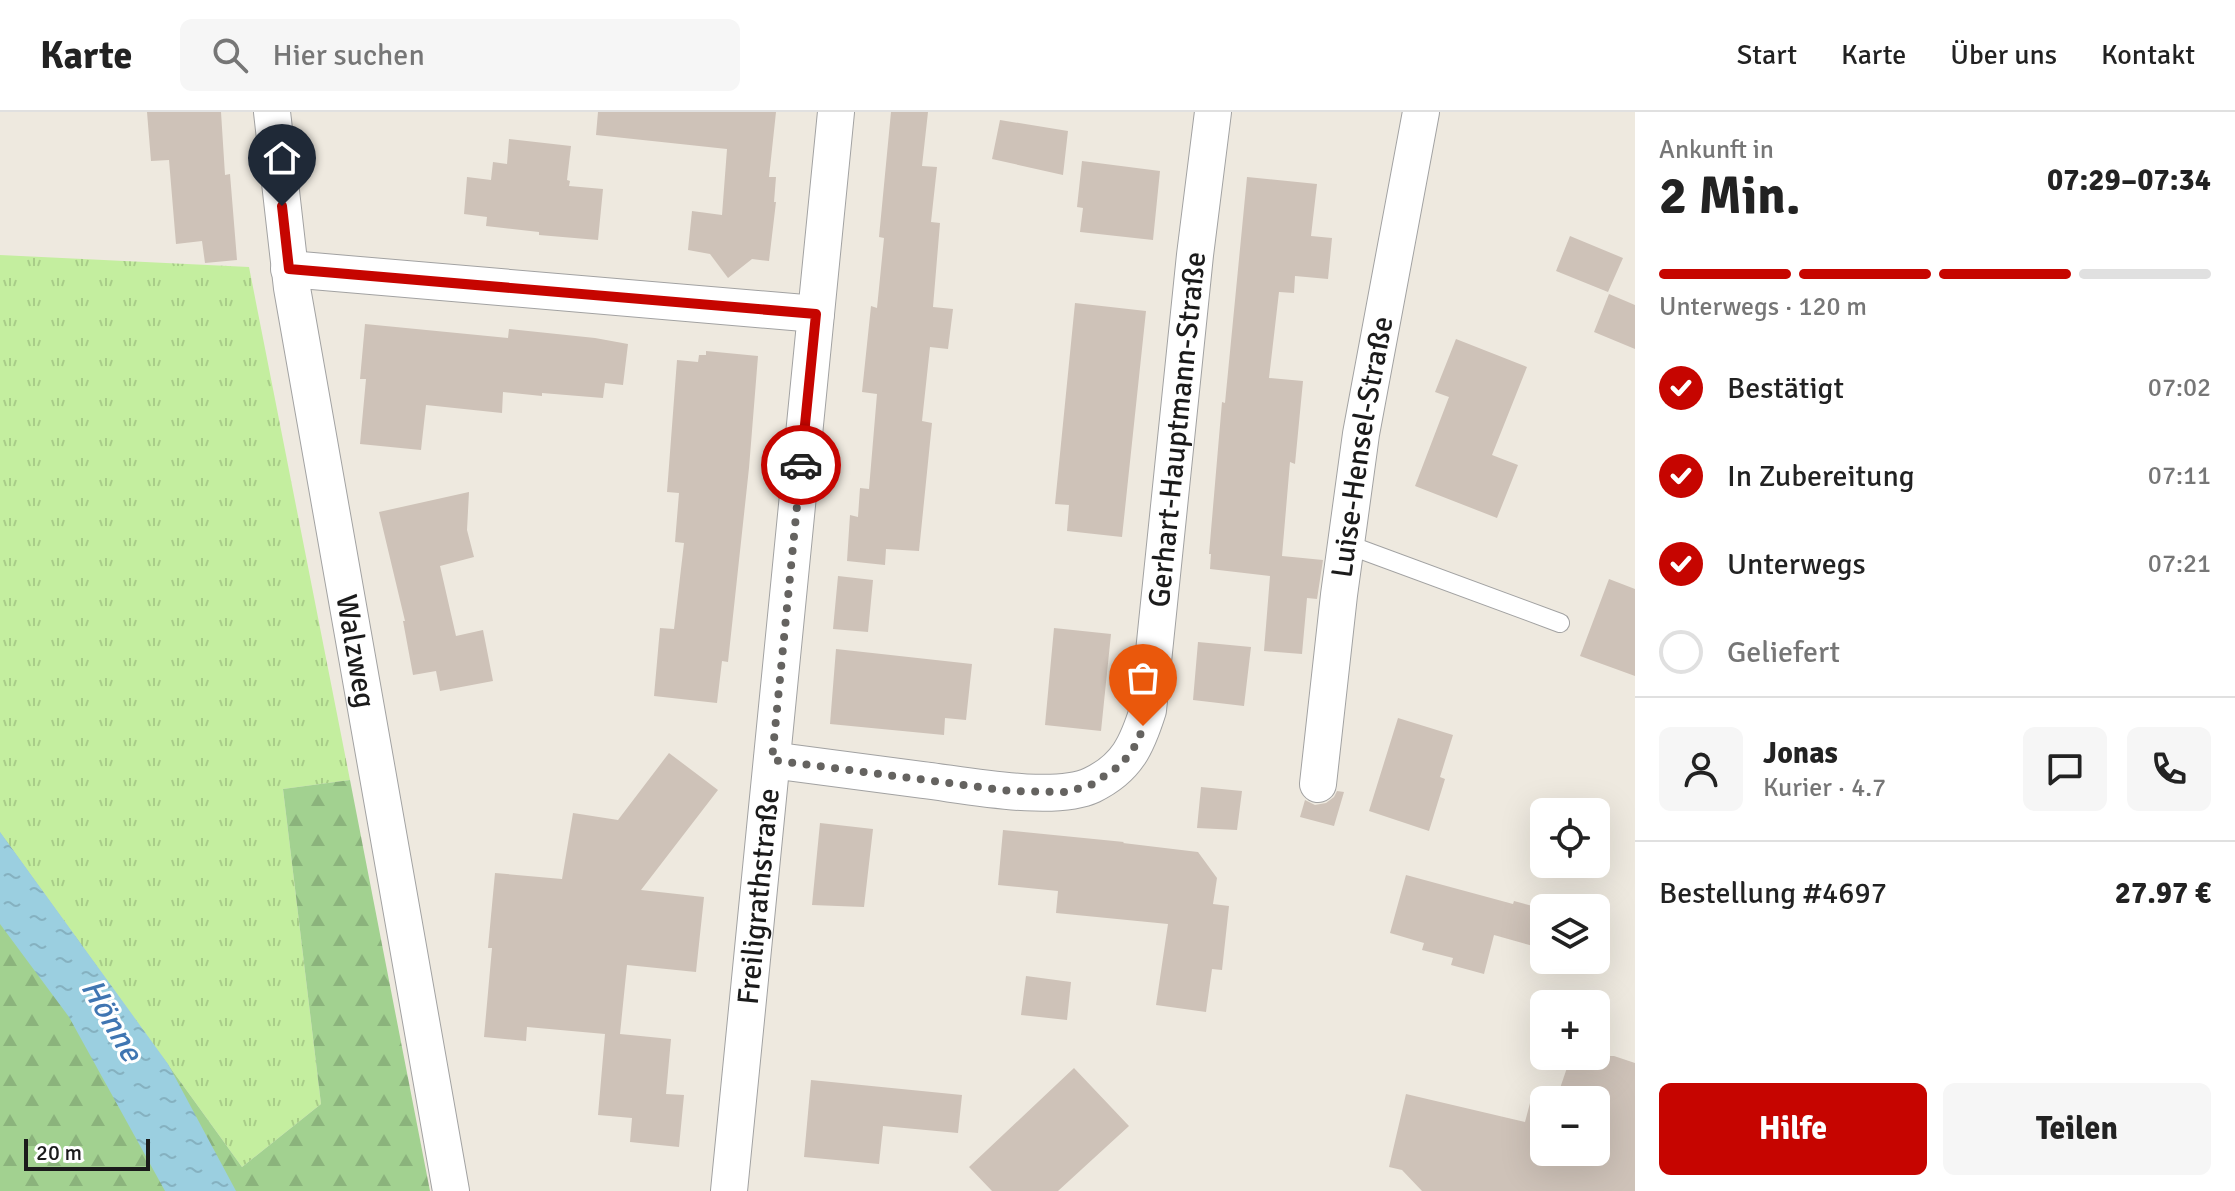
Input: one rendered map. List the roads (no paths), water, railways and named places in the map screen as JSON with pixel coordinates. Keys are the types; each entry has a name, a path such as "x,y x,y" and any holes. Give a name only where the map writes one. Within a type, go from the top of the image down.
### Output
{"street":[{"name":"Walzweg","path":"272,112 289,269 451,1191"},
{"name":"Freiligrathstraße","path":"729,1191 836,112"},
{"name":"Gerhart-Hauptmann-Straße","path":"772,760 1010,791 1067,792 1091,785 1121,765 1138,742 1148,710 1195,255 1213,112"},
{"name":"Luise-Hensel-Straße","path":"1318,784 1361,434 1421,112"},
{"path":"289,269 816,314"}],"lane":[{"path":"1346,544 1560,623"}],"water":[{"name":"Hönne","path":"0,832 168,1064 236,1191 165,1191 69,1017 0,924"}]}
